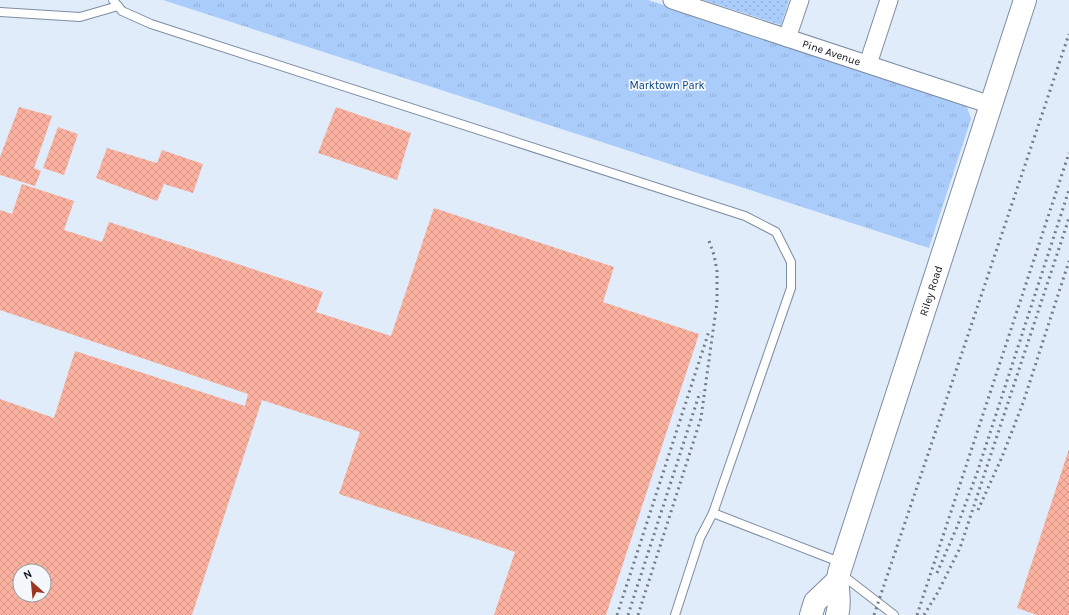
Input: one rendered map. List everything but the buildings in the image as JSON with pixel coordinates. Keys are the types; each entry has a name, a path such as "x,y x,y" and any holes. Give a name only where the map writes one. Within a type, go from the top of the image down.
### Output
{"main road":[{"name":"Riley Road","path":"837,615 840,606 839,573 1024,0"},
{"name":"Riley Road","path":"811,615 815,602 839,573"}],"street":[{"name":"Pine Avenue","path":"672,0 991,105"},
{"path":"787,38 800,0"},
{"path":"868,64 889,0"}],"lane":[{"path":"0,12 80,17 116,3 122,11 151,24 745,216 776,232 791,262 791,288 713,513 700,538 675,615"},
{"path":"713,513 839,573 894,615"}],"green space":[{"name":"Marktown Park","path":"163,0 648,0 961,103 967,107 971,119 929,248"},
{"path":"703,0 789,0 781,25"}],"railway":[{"path":"874,615 1069,34"},
{"path":"917,615 1069,153"},
{"path":"937,573 957,527 977,473 1069,190"},
{"path":"924,615 938,592 960,548 1069,218"},
{"path":"638,615 701,418 717,302 717,271 714,255 708,238"},
{"path":"978,510 1002,457 1023,403 1069,261"},
{"path":"617,615 709,331"},
{"path":"628,615 700,392"}]}
